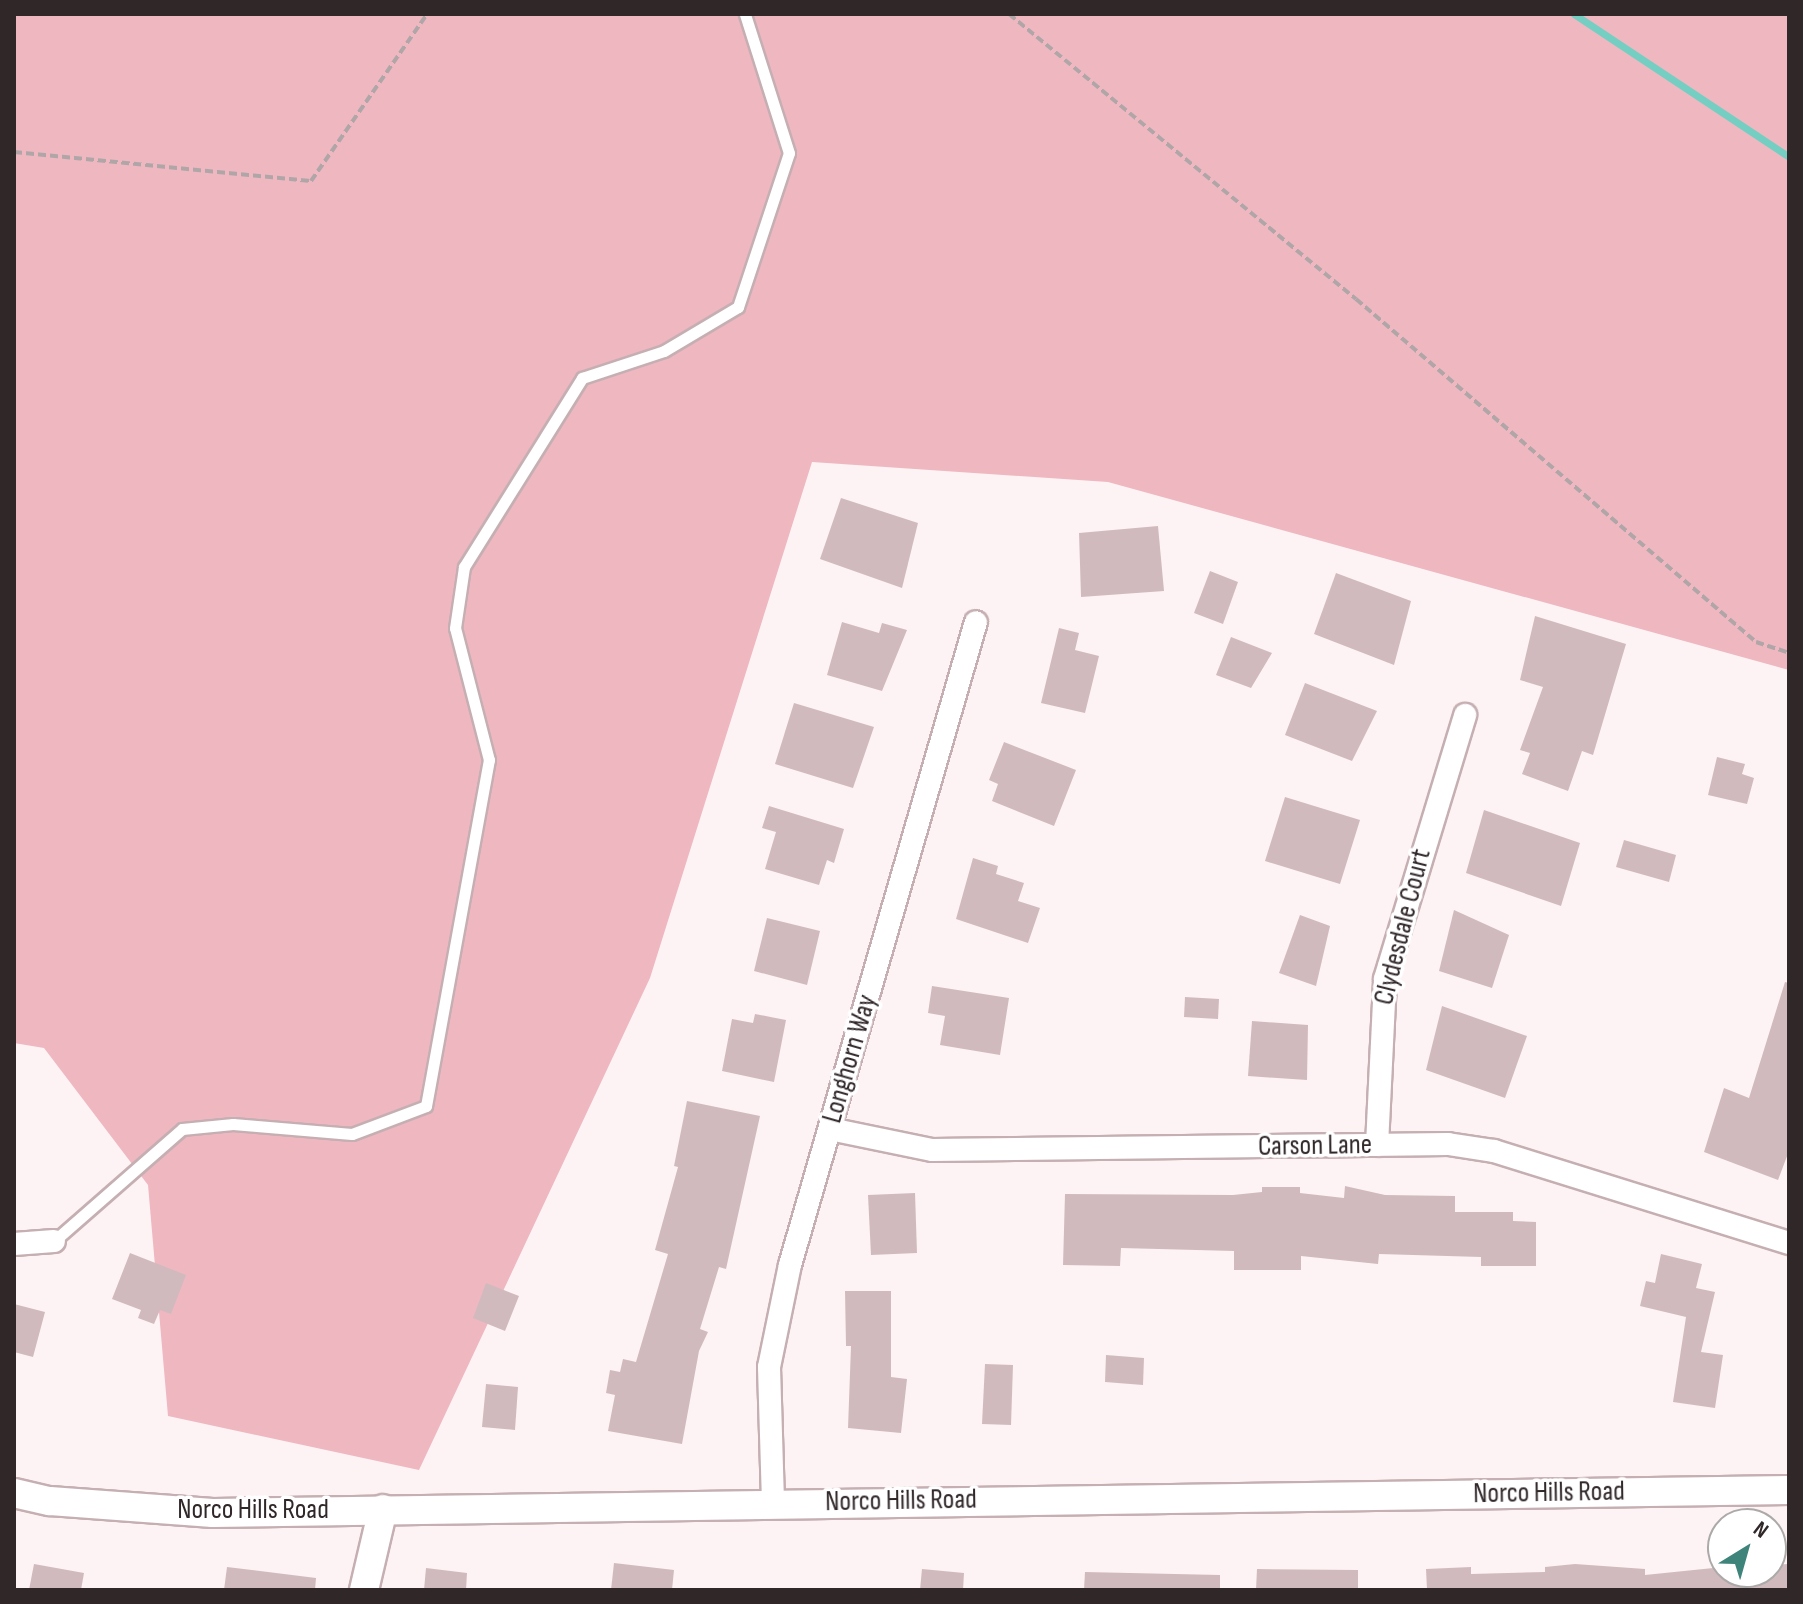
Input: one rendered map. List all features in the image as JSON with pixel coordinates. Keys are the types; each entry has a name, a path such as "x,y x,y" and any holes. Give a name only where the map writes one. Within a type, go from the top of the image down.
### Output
{"street":[{"name":"Longhorn Way","path":"773,1502 769,1367 790,1265 976,622"},
{"name":"Clydesdale Court","path":"1377,1145 1385,979 1465,715"},
{"name":"Carson Lane","path":"830,1129 932,1150 1448,1144 1494,1151 1789,1243"},
{"path":"14,1244 54,1241"},
{"name":"Norco Hills Road","path":"14,1493 50,1501 213,1513 773,1502 1789,1490"},
{"path":"364,1590 383,1509"}],"lane":[{"path":"54,1241 182,1129 233,1124 352,1134 426,1106 489,760 455,628 464,567 582,378 664,351 738,307 789,153 745,14"}],"path":[{"path":"14,152 311,181 427,14"},
{"path":"1009,14 1356,299 1756,642 1789,653"}],"shaded area":[{"path":"14,14 1789,14 1789,670 1108,482 812,462 650,978 419,1470 168,1416 148,1185 44,1048 14,1043"}],"building":[{"path":"841,498 918,523 902,588 820,559"},
{"path":"1158,526 1164,591 1081,597 1079,533"},
{"path":"1210,571 1238,582 1223,624 1194,613"},
{"path":"1336,573 1411,601 1394,665 1314,634"},
{"path":"1535,616 1626,644 1593,755 1582,751 1568,791 1522,774 1530,753 1520,750 1543,687 1520,680"},
{"path":"842,622 879,633 882,623 907,630 882,691 827,675"},
{"path":"1059,628 1079,633 1075,650 1099,656 1085,713 1041,703"},
{"path":"1231,637 1272,653 1251,688 1216,675"},
{"path":"1305,683 1377,711 1352,761 1285,735"},
{"path":"794,703 874,727 853,788 775,764"},
{"path":"1004,742 1076,770 1054,826 992,801 998,784 989,780"},
{"path":"1717,757 1745,764 1742,774 1754,778 1747,804 1708,795"},
{"path":"1285,797 1360,820 1340,884 1265,861"},
{"path":"769,806 844,829 834,863 827,860 819,885 765,869 776,832 762,828"},
{"path":"1484,810 1580,843 1561,906 1466,873"},
{"path":"1624,840 1676,855 1669,882 1616,867"},
{"path":"973,858 998,866 996,874 1024,883 1018,901 1040,908 1028,943 956,919"},
{"path":"1454,910 1509,935 1492,988 1439,971"},
{"path":"1300,915 1330,926 1316,986 1279,973"},
{"path":"767,918 820,931 807,985 754,971"},
{"path":"1785,982 1789,983 1789,1151 1778,1180 1704,1152 1724,1088 1749,1098"},
{"path":"932,986 1009,998 1000,1055 940,1045 945,1016 928,1013"},
{"path":"1185,997 1219,999 1218,1019 1184,1017"},
{"path":"1442,1006 1527,1036 1505,1098 1426,1070"},
{"path":"755,1014 786,1020 774,1082 722,1071 732,1019 753,1023"},
{"path":"1252,1021 1308,1025 1307,1080 1248,1076"},
{"path":"687,1101 760,1116 726,1269 719,1267 700,1329 708,1332 699,1351 682,1444 608,1431 615,1395 606,1393 610,1370 620,1372 623,1359 636,1362 668,1254 655,1250 678,1167 674,1166"},
{"path":"1345,1186 1385,1195 1455,1196 1455,1212 1513,1212 1513,1221 1536,1222 1536,1266 1481,1266 1481,1257 1379,1254 1378,1264 1301,1256 1301,1270 1234,1270 1234,1251 1121,1248 1120,1266 1063,1265 1065,1194 1233,1195 1262,1192 1262,1187 1300,1187 1300,1193 1344,1198"},
{"path":"915,1193 917,1253 871,1255 868,1195"},
{"path":"130,1253 186,1275 171,1314 160,1310 154,1324 138,1318 141,1310 112,1299"},
{"path":"1661,1254 1702,1264 1696,1288 1715,1292 1701,1352 1723,1355 1715,1408 1673,1402 1686,1317 1640,1306 1646,1281 1655,1283"},
{"path":"486,1283 519,1296 505,1331 473,1318"},
{"path":"845,1291 891,1291 891,1377 907,1379 901,1433 848,1428 851,1346 846,1346"},
{"path":"14,1304 45,1312 33,1357 14,1352"},
{"path":"1106,1355 1144,1358 1143,1385 1105,1382"},
{"path":"985,1364 1013,1365 1011,1425 982,1424"},
{"path":"486,1384 518,1387 515,1430 482,1427"},
{"path":"614,1563 674,1570 672,1590 611,1590"},
{"path":"34,1564 84,1573 81,1590 29,1590"},
{"path":"1575,1564 1645,1569 1645,1575 1707,1569 1707,1588 1787,1588 1789,1564 1789,1590 1427,1590 1426,1569 1471,1567 1471,1574 1545,1572 1545,1567"},
{"path":"227,1567 316,1578 315,1590 224,1590"},
{"path":"426,1568 467,1573 466,1590 424,1590"},
{"path":"922,1569 964,1573 963,1590 920,1590"},
{"path":"1257,1569 1358,1570 1358,1590 1256,1590"},
{"path":"1085,1572 1220,1575 1220,1590 1084,1590"}],"waterway":[{"path":"1574,14 1789,157"}]}
